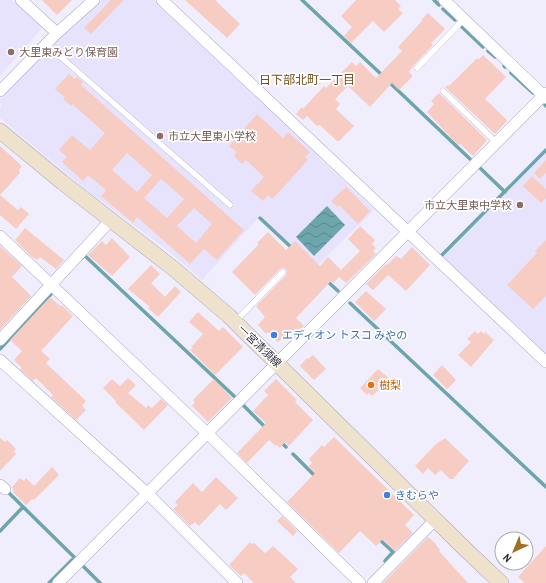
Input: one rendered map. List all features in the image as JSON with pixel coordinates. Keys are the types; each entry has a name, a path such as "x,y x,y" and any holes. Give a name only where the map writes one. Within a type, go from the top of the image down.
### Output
{"main road":[{"name":"一宮清須線","path":"0,131 174,269 235,322 435,520 502,583"}],"street":[{"path":"21,0 57,33"},
{"path":"0,91 57,33 94,0"},
{"path":"162,0 546,362"},
{"path":"58,583 545,95 444,0"},
{"path":"0,340 111,220"},
{"path":"0,236 208,434 360,583"},
{"path":"0,360 148,494 237,583"},
{"path":"373,583 435,520"}],"lane":[{"path":"417,68 464,19"},
{"path":"46,44 230,205"},
{"path":"443,91 496,143"},
{"path":"235,322 283,272"}],"shaded area":[{"name":"大里東みどり保育園","path":"0,0 12,0 42,28 0,76"},
{"name":"市立大里東小学校","path":"102,0 155,0 318,154 317,156 374,210 315,268 260,216 202,280 166,249 86,190 0,118 0,109 2,106 0,100 61,37"},
{"name":"市立大里東中学校","path":"546,153 546,354 443,257"}],"water":[{"path":"327,206 345,225 314,256 296,237"}],"building":[{"path":"42,0 72,0 57,15"},
{"path":"111,0 124,0 91,34 84,28"},
{"path":"185,0 215,0 240,24 227,38"},
{"path":"356,0 395,0 401,6 398,9 403,13 384,32 373,21 351,43 344,36 352,27 341,16"},
{"path":"428,13 445,29 431,43 433,45 414,65 409,72 412,77 399,90 392,83 370,107 348,86 335,99 340,104 336,109 354,126 339,141 337,141 320,125 317,126 307,116 303,120 296,114 302,107 303,109 324,86 326,88 352,62 356,66 360,62 376,78 402,51 398,47"},
{"path":"483,55 506,77 485,99 507,120 495,134 445,87 448,85 449,86 477,58 478,60"},
{"path":"69,74 75,79 77,77 83,82 81,85 244,230 217,260 204,249 190,264 137,217 133,223 101,196 106,190 88,175 83,181 62,162 67,157 59,150 72,135 90,150 105,133 72,104 71,106 63,99 65,97 55,89","holes":["127,153 152,175 137,192 112,170","161,179 184,199 167,218 144,198","194,208 212,224 196,243 177,226"]},
{"path":"439,93 487,140 473,156 460,144 458,145 427,112 434,104 431,101"},
{"path":"257,114 283,138 288,132 310,152 305,157 308,160 280,191 272,199 268,195 263,201 251,191 264,177 246,160 242,164 234,156 237,152 229,146"},
{"path":"0,146 22,166 19,170 20,173 0,195"},
{"path":"546,160 546,173 540,179 534,173"},
{"path":"532,176 546,189 546,198 541,203 523,186"},
{"path":"346,187 370,211 358,224 339,205 337,207 331,201"},
{"path":"0,195 18,210 21,207 29,214 16,229 0,215"},
{"path":"360,226 375,240 372,244 376,248 373,251 376,254 346,283 339,277 333,283 331,281 296,318 304,326 294,336 289,331 278,342 268,332 266,334 258,325 265,317 256,306 286,275 287,270 284,268 280,269 255,295 232,272 259,244 257,243 268,232 286,250 295,241 320,266 328,257 341,270 360,251 348,239"},
{"path":"25,228 64,260 56,269 40,257 37,260 31,256 15,240"},
{"path":"112,238 130,257 112,276 88,255 102,241 106,245"},
{"path":"546,240 546,296 533,309 507,285 537,253 535,251"},
{"path":"0,246 22,266 12,277 31,296 0,330"},
{"path":"412,247 430,265 406,291 388,275 373,290 366,284 386,264 387,265 396,256 401,259"},
{"path":"151,265 160,274 151,283 165,297 175,286 181,292 158,317 148,308 150,307 128,289"},
{"path":"366,291 386,309 374,321 355,302"},
{"path":"50,297 59,305 62,305 73,316 41,351 50,359 46,363 86,401 82,406 86,410 76,420 51,397 53,395 36,378 33,381 20,369 22,368 14,360 22,351 10,340"},
{"path":"198,312 219,331 223,327 243,347 215,375 190,350 203,334 189,322"},
{"path":"475,331 478,334 481,331 484,334 485,332 494,340 471,367 458,355 471,342 467,339"},
{"path":"313,355 326,369 314,380 300,366 307,358 308,359"},
{"path":"442,365 456,380 447,389 433,375"},
{"path":"378,369 390,379 372,396 369,393 367,395 360,388"},
{"path":"128,378 136,385 128,393 146,408 148,405 152,408 161,399 168,405 144,430 103,388 112,379 120,386"},
{"path":"214,379 232,398 208,422 192,406 195,402 193,400"},
{"path":"276,379 297,400 295,402 313,420 289,446 285,442 280,448 269,440 247,463 237,453 266,423 253,411 268,395 264,391"},
{"path":"334,437 414,515 405,525 413,533 395,551 383,539 376,546 360,531 339,553 287,502 315,473 308,467 312,463 309,459 322,445 324,447"},
{"path":"0,438 5,442 7,440 16,449 14,451 16,454 0,471"},
{"path":"445,438 469,461 453,479 450,479 441,470 435,475 428,468 423,474 415,466 436,444"},
{"path":"52,467 59,475 34,500 32,499 26,505 13,492 12,487 20,478 24,481 26,478 34,486"},
{"path":"216,477 238,498 226,510 220,504 199,526 195,522 190,526 173,509 178,505 175,502 193,483 202,492"},
{"path":"282,516 297,531 293,536 277,521"},
{"path":"428,537 436,544 440,550 439,551 468,583 383,583"},
{"path":"250,542 252,544 254,543 265,553 273,546 298,569 290,577 296,583 254,583 244,573 241,576 229,565"},
{"path":"546,546 546,583 525,583 518,577 523,571 534,571 534,559"}],"waterway":[{"path":"302,0 383,76"},
{"path":"434,0 439,5"},
{"path":"443,9 455,20"},
{"path":"462,27 483,47"},
{"path":"488,51 495,57"},
{"path":"511,73 533,93"},
{"path":"389,82 470,159"},
{"path":"442,255 546,150"},
{"path":"480,168 505,192"},
{"path":"260,218 293,249"},
{"path":"82,258 84,255 235,397"},
{"path":"326,280 338,291"},
{"path":"0,349 51,294"},
{"path":"350,303 546,487"},
{"path":"243,405 266,428"},
{"path":"281,442 286,447"},
{"path":"293,454 316,477"},
{"path":"7,491 75,558"},
{"path":"0,531 23,507"},
{"path":"378,538 393,552 385,561"},
{"path":"49,583 74,558"},
{"path":"83,566 100,583"}],"place":[{"name":"大里東みどり保育園","path":"11,52"},
{"name":"市立大里東小学校","path":"160,136"},
{"name":"市立大里東中学校","path":"520,205"},
{"name":"エディオン トスコ みやの","path":"274,335"},
{"name":"樹梨","path":"371,385"},
{"name":"きむらや","path":"387,495"}],"district":[{"name":"日下部北町一丁目","path":"307,80"}]}
